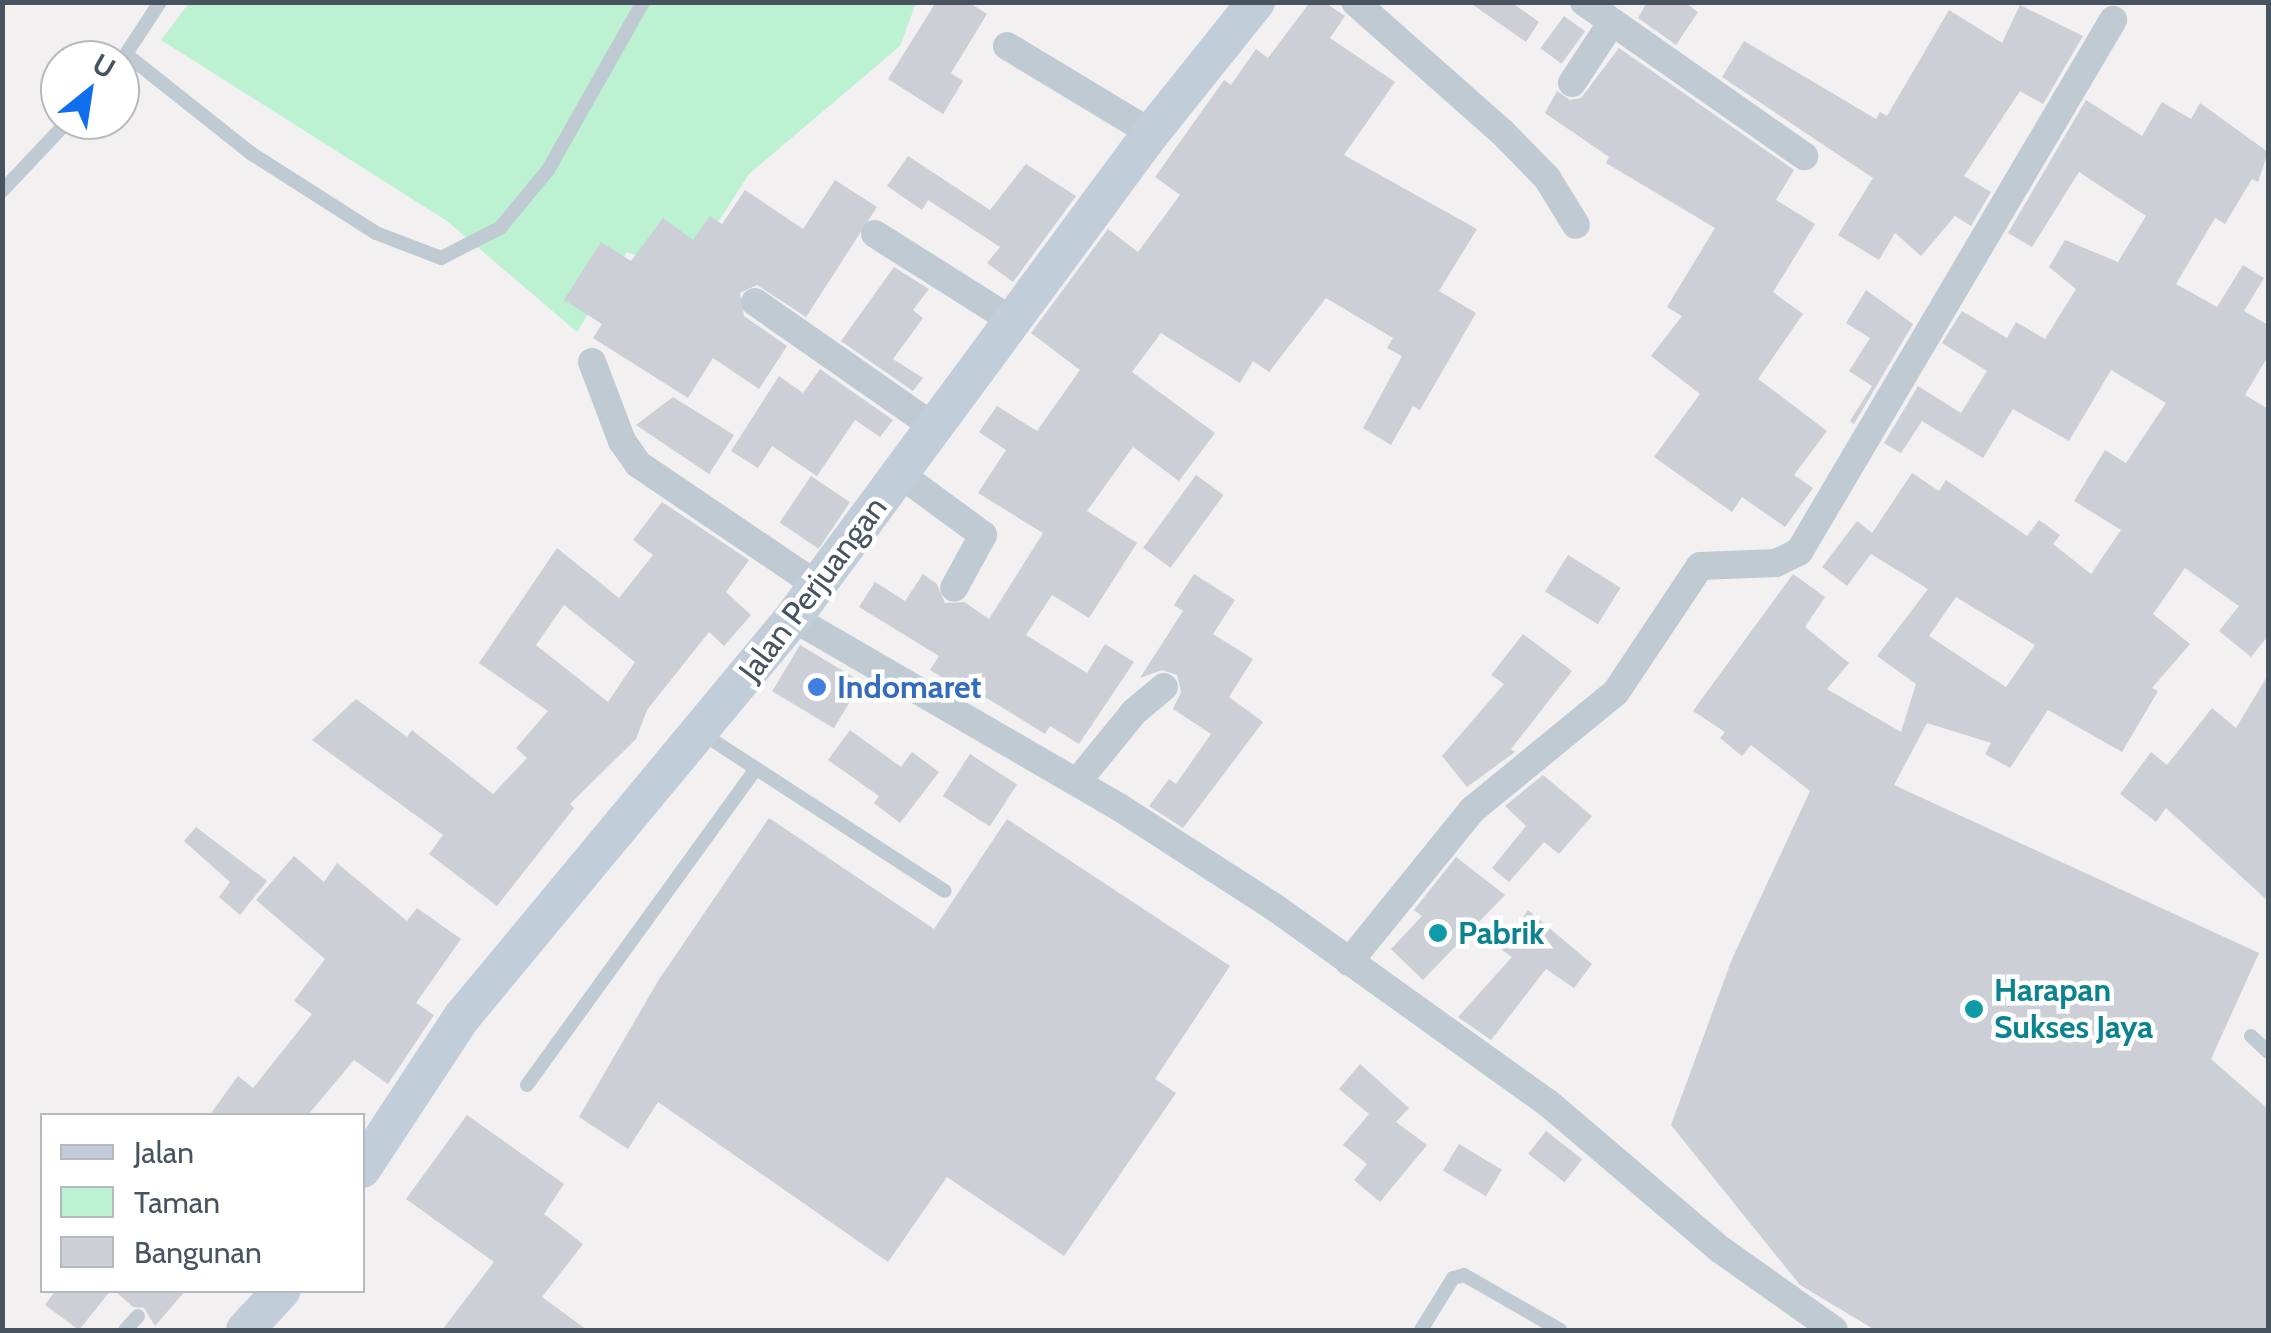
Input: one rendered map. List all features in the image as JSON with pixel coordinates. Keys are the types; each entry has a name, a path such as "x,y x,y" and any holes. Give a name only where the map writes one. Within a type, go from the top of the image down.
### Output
{"street":[{"name":"Jalan Perjuangan","path":"365,1164 462,1017 702,733 793,618 1151,133 1256,2"},
{"path":"1355,2 1501,131 1546,178 1576,225"},
{"path":"1584,2 1804,156"},
{"path":"1348,962 1472,810 1607,702 1700,566 1776,564 1799,552 2113,20"},
{"path":"1572,83 1612,22"},
{"path":"1007,46 1151,133"},
{"path":"874,234 1011,320"},
{"path":"755,302 934,426"},
{"path":"592,362 622,441 638,464 818,586"},
{"path":"900,474 983,534 954,588"},
{"path":"793,618 1203,859 1548,1103 1721,1250 1834,1330"},
{"path":"1077,782 1134,712 1164,687"},
{"path":"245,1330 279,1293"}],"lane":[{"path":"136,40 160,2"},
{"path":"140,71 252,154 376,233 441,258 500,228 548,170 643,2"},
{"path":"2,191 50,140"},
{"path":"702,733 946,891"},
{"path":"527,1086 756,769"},
{"path":"2251,1036 2268,1052"},
{"path":"1421,1330 1453,1278 1464,1275 1560,1330"},
{"path":"126,1330 138,1316"}],"green space":[{"path":"189,3 916,3 900,46 749,174 684,275 627,252 577,332 447,221 161,40"}],"building":[{"path":"936,2 968,2 987,14 951,73 963,81 943,114 888,79"},
{"path":"1310,2 1324,2 1345,16 1330,38 1395,82 1344,155 1477,229 1439,291 1476,313 1420,410 1413,406 1391,445 1363,428 1402,356 1387,348 1393,338 1326,298 1269,372 1253,361 1240,383 1161,333 1132,372 1215,433 1179,481 1133,447 1087,511 1137,543 1089,618 1052,595 1026,635 1087,673 1105,644 1134,662 1079,744 1050,726 1045,734 956,679 953,684 930,670 939,656 859,607 875,582 905,601 923,574 937,584 945,603 964,602 989,619 1043,533 978,493 1006,450 979,432 997,406 1037,431 1080,370 1031,333 1108,229 1138,252 1180,195 1155,177 1224,80 1231,85 1256,49 1268,58"},
{"path":"1469,2 1511,2 1539,22 1526,42"},
{"path":"1647,2 1684,2 1698,12 1676,45 1638,18"},
{"path":"2020,5 2083,36 2043,104 2020,91 1964,176 1991,192 1971,226 1955,216 1921,256 1895,233 1879,260 1838,235 1873,178 1722,77 1744,41 1876,119 1880,112 1887,116 1949,10 2002,43"},
{"path":"1564,16 1585,31 1562,64 1540,48"},
{"path":"1619,48 1794,170 1776,200 1815,224 1773,292 1803,314 1758,379 1827,431 1794,475 1813,488 1785,527 1742,497 1732,512 1654,457 1700,394 1651,356 1682,316 1667,307 1715,228 1606,163 1609,157 1545,113 1557,91 1570,100 1581,98"},
{"name":"Harapan Sukses Jaya","path":"2086,100 2142,136 2162,102 2191,119 2200,103 2268,152 2258,182 2252,179 2225,224 2215,218 2176,284 2217,307 2243,265 2264,278 2244,311 2268,325 2268,356 2245,395 2268,409 2268,636 2251,657 2219,631 2239,606 2185,568 2153,614 2190,644 2152,688 2158,691 2122,752 2048,710 2010,768 1985,754 1991,743 1927,723 1894,785 2259,953 2211,1059 2268,1109 2268,1330 1875,1330 1800,1285 1671,1125 1732,959 1810,791 1751,745 1742,756 1720,738 1725,732 1693,711 1793,574 1825,597 1805,627 1849,663 1827,689 1901,732 1916,684 1877,656 1928,589 1871,554 1847,586 1822,567 1857,521 1872,533 1912,473 1939,491 1946,480 2027,536 2039,520 2060,535 2053,544 2091,574 2121,530 2074,501 2105,450 2126,463 2166,403 2111,370 2069,441 2013,409 1983,458 1922,421 1901,453 1884,443 1918,386 1961,413 1987,371 1942,343 1962,311 2007,338 2016,322 2045,339 2076,289 2049,267 2065,240 2118,262 2146,216 2079,172 2032,247 2008,233","holes":["1956,597 2035,645 2006,687 1929,636"]},
{"path":"908,156 990,210 1026,164 1076,196 1013,282 987,263 1000,247 928,200 922,210 887,186"},
{"path":"835,180 877,207 806,317 757,285 740,293 744,316 787,346 759,389 713,358 688,398 593,338 602,324 564,300 601,242 631,261 663,218 693,240 710,216 722,224 745,190 803,229"},
{"path":"894,267 929,289 913,310 923,318 893,359 923,378 913,391 841,341"},
{"path":"1866,290 1913,324 1854,424 1850,421 1872,386 1849,371 1870,338 1846,323"},
{"path":"820,369 893,420 880,437 855,420 817,476 772,446 758,468 731,451 779,376 803,393"},
{"path":"673,397 734,435 709,474 636,425"},
{"path":"1196,475 1224,495 1171,568 1143,548"},
{"path":"811,476 850,502 819,549 780,522"},
{"path":"662,502 749,560 726,592 751,615 724,646 709,632 647,710 636,739 570,804 574,808 497,906 429,854 443,835 312,740 356,699 407,737 412,730 493,794 527,758 516,748 548,711 479,663 557,548 619,598 653,555 633,540","holes":["564,605 635,662 608,702 536,645"]},
{"path":"1568,555 1621,588 1598,624 1545,591"},
{"path":"1194,574 1235,600 1213,634 1253,659 1229,697 1263,722 1183,828 1149,806 1169,779 1176,784 1211,734 1173,709 1181,692 1177,675 1162,670 1140,678 1183,611 1174,605"},
{"path":"1523,634 1572,671 1511,749 1515,752 1467,787 1442,756 1504,684 1491,675"},
{"name":"Indomaret","path":"800,645 862,682 834,728 772,691"},
{"path":"2268,675 2268,901 2166,808 2156,822 2120,794 2151,752 2167,765 2212,708 2236,728"},
{"path":"850,730 901,767 912,752 939,772 900,823 874,803 879,796 828,760"},
{"path":"970,754 1017,784 990,826 943,796"},
{"path":"1543,775 1592,816 1559,854 1544,842 1509,882 1492,868 1526,826 1505,806"},
{"path":"769,818 934,929 1007,819 1230,966 1155,1079 1176,1093 1064,1256 947,1177 888,1262 658,1102 628,1149 579,1117 658,981"},
{"path":"196,827 267,881 240,915 219,897 230,882 184,841"},
{"path":"294,856 324,882 337,863 407,921 417,908 461,939 416,1003 434,1015 388,1084 354,1060 310,1113 211,1113 238,1076 253,1088 312,1014 294,1001 325,959 256,900"},
{"name":"Pabrik","path":"1456,857 1505,895 1423,980 1391,949 1422,916 1414,910"},
{"path":"1528,910 1592,964 1574,988 1546,969 1491,1040 1458,1017 1512,957 1502,950"},
{"path":"1360,1064 1409,1108 1396,1122 1427,1145 1380,1202 1354,1180 1367,1164 1343,1145 1369,1114 1339,1089"},
{"path":"467,1115 564,1184 544,1214 583,1244 542,1297 587,1330 442,1330 494,1262 406,1199"},
{"path":"1546,1131 1582,1159 1564,1182 1528,1154"},
{"path":"1459,1144 1502,1170 1486,1196 1443,1171"},
{"path":"54,1293 109,1293 79,1330 45,1305"},
{"path":"117,1293 183,1293 155,1326 144,1308 133,1307"}],"place":[{"name":"Indomaret","path":"817,687"},
{"name":"Pabrik","path":"1438,933"},
{"name":"Harapan Sukses Jaya","path":"1974,1009"}]}
